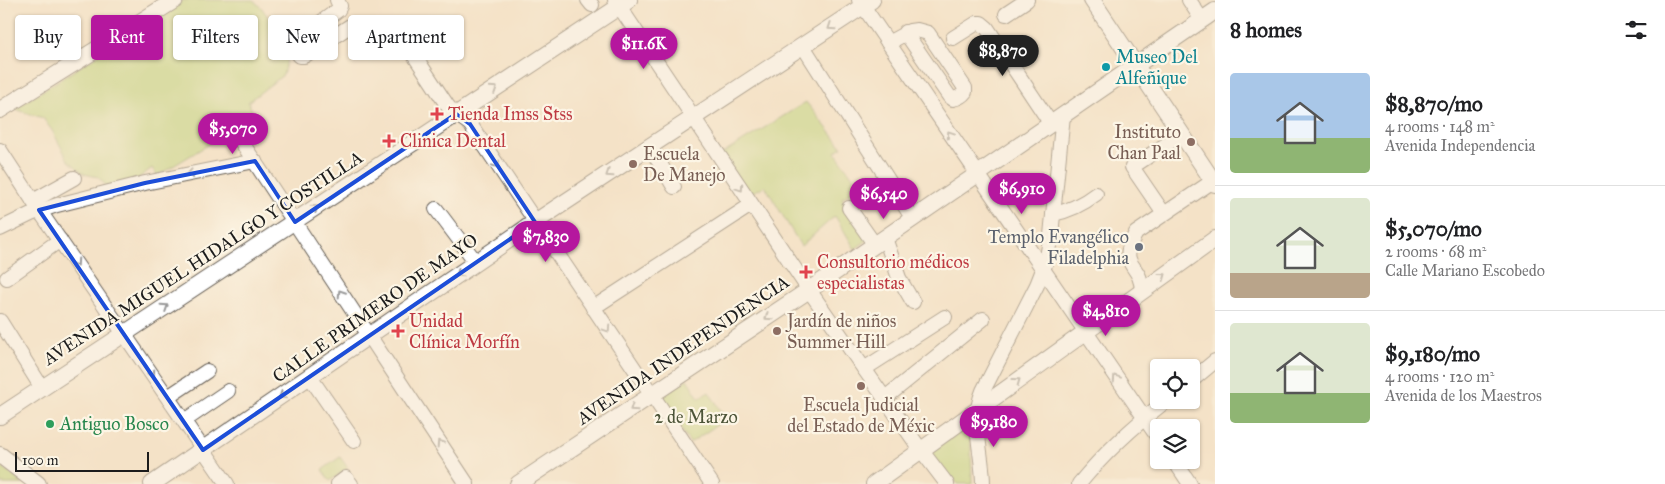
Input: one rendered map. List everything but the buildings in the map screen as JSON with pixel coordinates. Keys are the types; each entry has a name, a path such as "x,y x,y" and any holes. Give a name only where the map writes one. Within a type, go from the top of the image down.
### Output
{"main road":[{"path":"1092,0 1214,183"},
{"path":"0,110 170,1"},
{"name":"AVENIDA MIGUEL HIDALGO Y COSTILLA","path":"0,416 295,222 621,2"},
{"name":"CALLE PRIMERO DE MAYO","path":"152,484 476,262 803,46 864,2"},
{"name":"AVENIDA INDEPENDENCIA","path":"518,484 880,242 1209,16"},
{"path":"874,484 1215,239"},
{"path":"0,455 38,484"}],"street":[{"path":"337,0 340,6 338,10 294,42 293,48 300,56 304,56 348,27"},
{"path":"1006,14 1028,0"},
{"path":"1189,0 1209,16"},
{"path":"621,2 693,118 751,205 864,369 947,484"},
{"path":"864,2 888,42 1150,426"},
{"path":"953,38 977,23 982,23 1057,120 1053,214 1051,235 1043,272 983,391 977,410 983,484"},
{"path":"888,42 905,32 917,30 928,33 965,88 964,94 953,99 949,96 905,32"},
{"path":"803,46 913,219"},
{"path":"417,60 447,105 470,124 712,484"},
{"path":"235,132 467,484"},
{"path":"1160,208 1132,167 1182,134"},
{"path":"650,147 674,187"},
{"path":"0,150 36,206 227,484"},
{"path":"36,206 255,161"},
{"path":"0,230 74,178"},
{"path":"1142,291 1142,282 1127,258 1129,246 1136,233 1214,183"},
{"path":"1053,214 1076,207 1096,194"},
{"path":"593,308 751,205"},
{"path":"849,208 880,242 913,302"},
{"path":"436,210 476,262"},
{"path":"7,278 60,240"},
{"path":"864,369 945,317"},
{"path":"885,398 984,319"},
{"path":"0,321 42,388"},
{"path":"1200,374 1215,361"},
{"path":"168,397 206,371"},
{"path":"310,377 354,441"},
{"path":"184,421 228,391"},
{"path":"1079,484 1100,460 1156,409"},
{"path":"1180,469 1190,484"},
{"path":"338,484 346,478 352,484"}],"highlighted area":[{"path":"456,114 470,124 535,222 203,450 39,210 145,183 255,161 295,222"}],"green space":[{"path":"184,0 253,0 268,17 268,60 287,60 283,75 248,102 255,116 157,176 152,168 132,183 108,188 98,177 84,174 68,160 43,118 14,109 91,60 163,60 163,15 161,15"},
{"path":"806,102 842,147 835,152 860,187 842,198 870,238 855,249 835,216 801,246 765,186 745,196 719,156"},
{"name":"2 de Marzo","path":"687,379 699,398 709,392 726,419 690,443 660,397"},
{"path":"970,425 972,484 958,484 929,453"},
{"path":"340,457 348,468 330,481 322,470"},
{"path":"0,465 23,484 0,484"}],"place":[{"name":"Museo Del Alfeñique","path":"1106,67"},
{"name":"Tienda Imss Stss","path":"437,114"},
{"name":"Clinica Dental","path":"389,141"},
{"name":"Instituto Chan Paal","path":"1191,142"},
{"name":"Escuela De Manejo","path":"633,164"},
{"name":"Templo Evangélico Filadelphia","path":"1139,247"},
{"name":"Consultorio médicos especialistas","path":"806,272"},
{"name":"Unidad Clínica Morfín","path":"398,331"},
{"name":"Jardín de niños Summer Hill","path":"777,331"},
{"name":"Escuela Judicial del Estado de Méxic","path":"861,386"},
{"name":"Antiguo Bosco","path":"50,424"}]}
